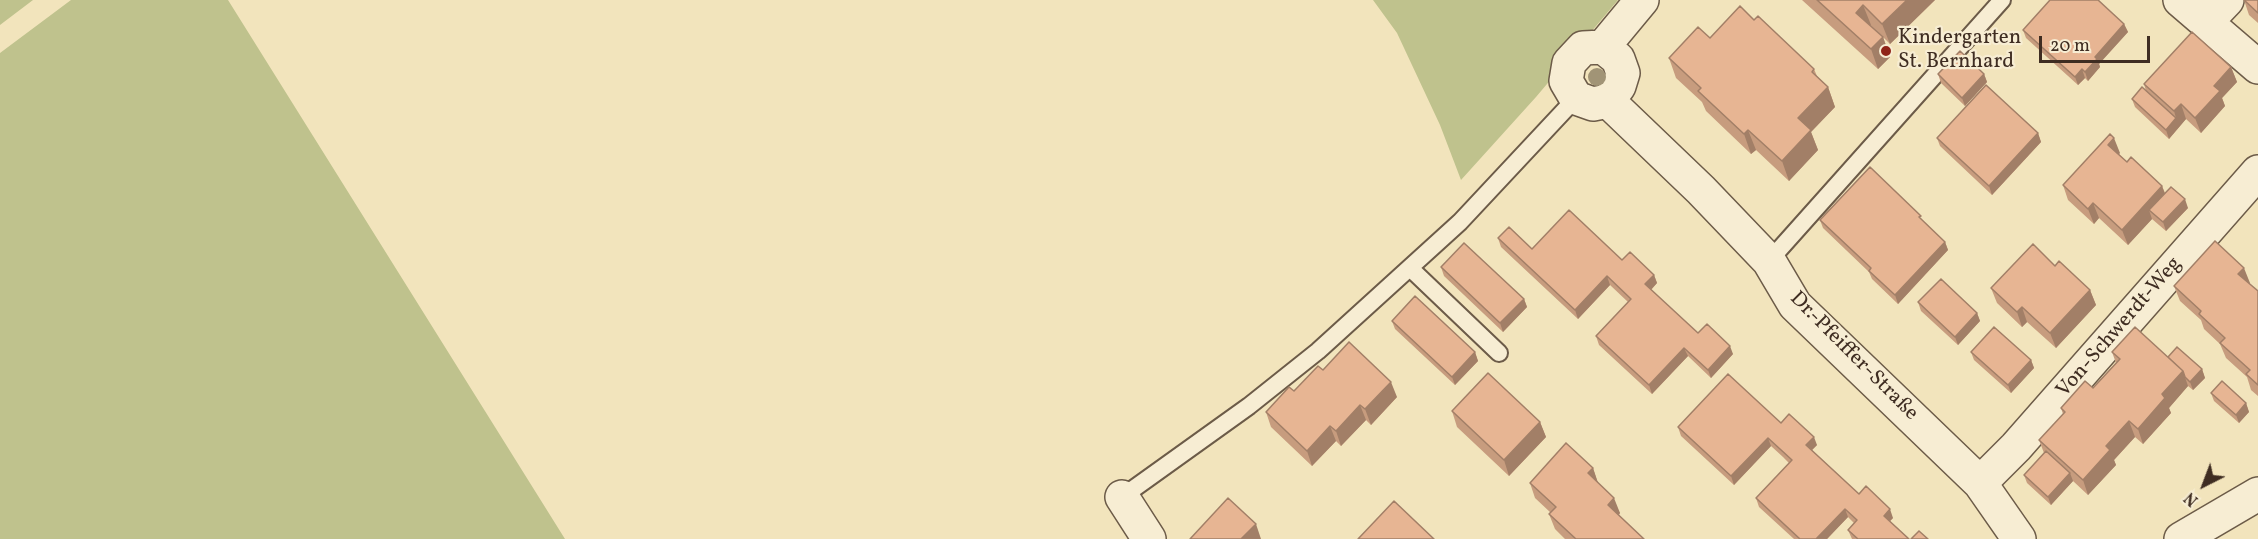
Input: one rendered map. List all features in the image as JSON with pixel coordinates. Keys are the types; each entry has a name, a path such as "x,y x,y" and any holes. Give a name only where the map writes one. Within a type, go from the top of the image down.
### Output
{"street":[{"path":"1603,46 1618,59 1623,73 1619,86 1608,101 1593,104 1576,98 1566,81 1569,63 1583,48 1603,46 1642,0"},
{"path":"2180,0 2216,11 2258,67"},
{"name":"Dr.-Pfeiffer-Straße","path":"1608,101 1701,190 1769,261 1795,305 1980,483 2019,539"},
{"name":"Von-Schwerdt-Weg","path":"1980,483 2016,447 2258,172"},
{"path":"2181,539 2258,494"},
{"path":"1122,497 1149,539"}],"lane":[{"path":"1769,261 2002,0"},
{"path":"1122,497 1249,406 1318,351 1460,222 1576,98"},
{"path":"1410,268 1499,353"}],"green space":[{"path":"0,0 33,0 0,25"},
{"path":"71,0 228,0 565,539 0,539 0,53"},
{"path":"1373,0 1618,0 1536,97 1461,180 1440,125 1397,33"}],"building":[{"path":"1817,0 1907,0 1882,24 1863,5 1856,13 1883,37 1871,49"},
{"path":"2050,0 2098,0 2124,24 2085,72 2082,69 2075,77 2023,30"},
{"path":"2244,0 2258,0 2258,13"},
{"path":"1740,6 1754,20 1758,16 1814,69 1812,72 1828,87 1798,118 1811,130 1782,161 1748,130 1744,134 1698,91 1701,88 1669,58 1698,27 1710,38"},
{"path":"2192,32 2231,67 2214,86 2220,91 2195,118 2181,104 2174,111 2144,84"},
{"path":"1960,51 1984,74 1962,98 1938,74"},
{"path":"1986,85 2038,133 1989,186 1937,138"},
{"path":"2142,87 2176,118 2166,130 2132,99"},
{"path":"2110,134 2114,138 2108,145 2127,162 2131,157 2162,186 2122,230 2093,203 2088,209 2063,185"},
{"path":"1870,167 1945,242 1895,295 1869,271 1871,268 1820,220"},
{"path":"2171,187 2185,199 2163,222 2149,210"},
{"path":"1569,210 1622,260 1630,252 1654,275 1645,284 1698,333 1707,324 1730,346 1708,370 1684,348 1649,385 1596,336 1631,299 1607,276 1575,310 1498,238 1509,227 1532,249"},
{"path":"2215,241 2244,268 2238,274 2258,291 2258,385 2246,374 2250,370 2220,343 2225,338 2174,286"},
{"path":"1464,243 1524,299 1500,323 1441,267"},
{"path":"2033,244 2055,266 2059,261 2090,290 2050,333 2022,307 2017,312 1991,288"},
{"path":"1941,279 1977,313 1955,337 1918,302"},
{"path":"1415,296 1475,352 1452,377 1392,321"},
{"path":"1994,327 2031,360 2008,385 1971,352"},
{"path":"2135,327 2183,371 2162,394 2165,398 2138,429 2129,421 2106,446 2110,450 2083,480 2039,440 2065,412 2061,408 2085,381 2093,388 2120,359 2112,352"},
{"path":"1349,342 1391,382 1365,409 1360,405 1336,431 1330,426 1307,451 1266,412 1289,387 1294,391 1318,366 1323,370"},
{"path":"2177,347 2202,369 2190,382 2183,371 2168,357"},
{"path":"1488,373 1540,422 1504,460 1452,411"},
{"path":"1728,374 1781,423 1789,414 1814,437 1806,445 1859,494 1866,486 1890,509 1884,516 1909,539 1858,539 1848,530 1857,520 1845,509 1816,539 1800,539 1756,498 1792,460 1768,438 1731,476 1678,427"},
{"path":"2222,381 2246,403 2236,415 2211,393"},
{"path":"1566,443 1593,468 1588,473 1614,498 1608,505 1644,539 1576,539 1549,514 1556,507 1530,483"},
{"path":"2046,451 2070,473 2048,497 2024,475"},
{"path":"1228,498 1256,524 1241,539 1190,539"},
{"path":"1394,501 1434,539 1358,539"},
{"path":"1919,531 1928,539 1911,539"}],"place":[{"name":"Kindergarten St. Bernhard","path":"1886,51"}]}
